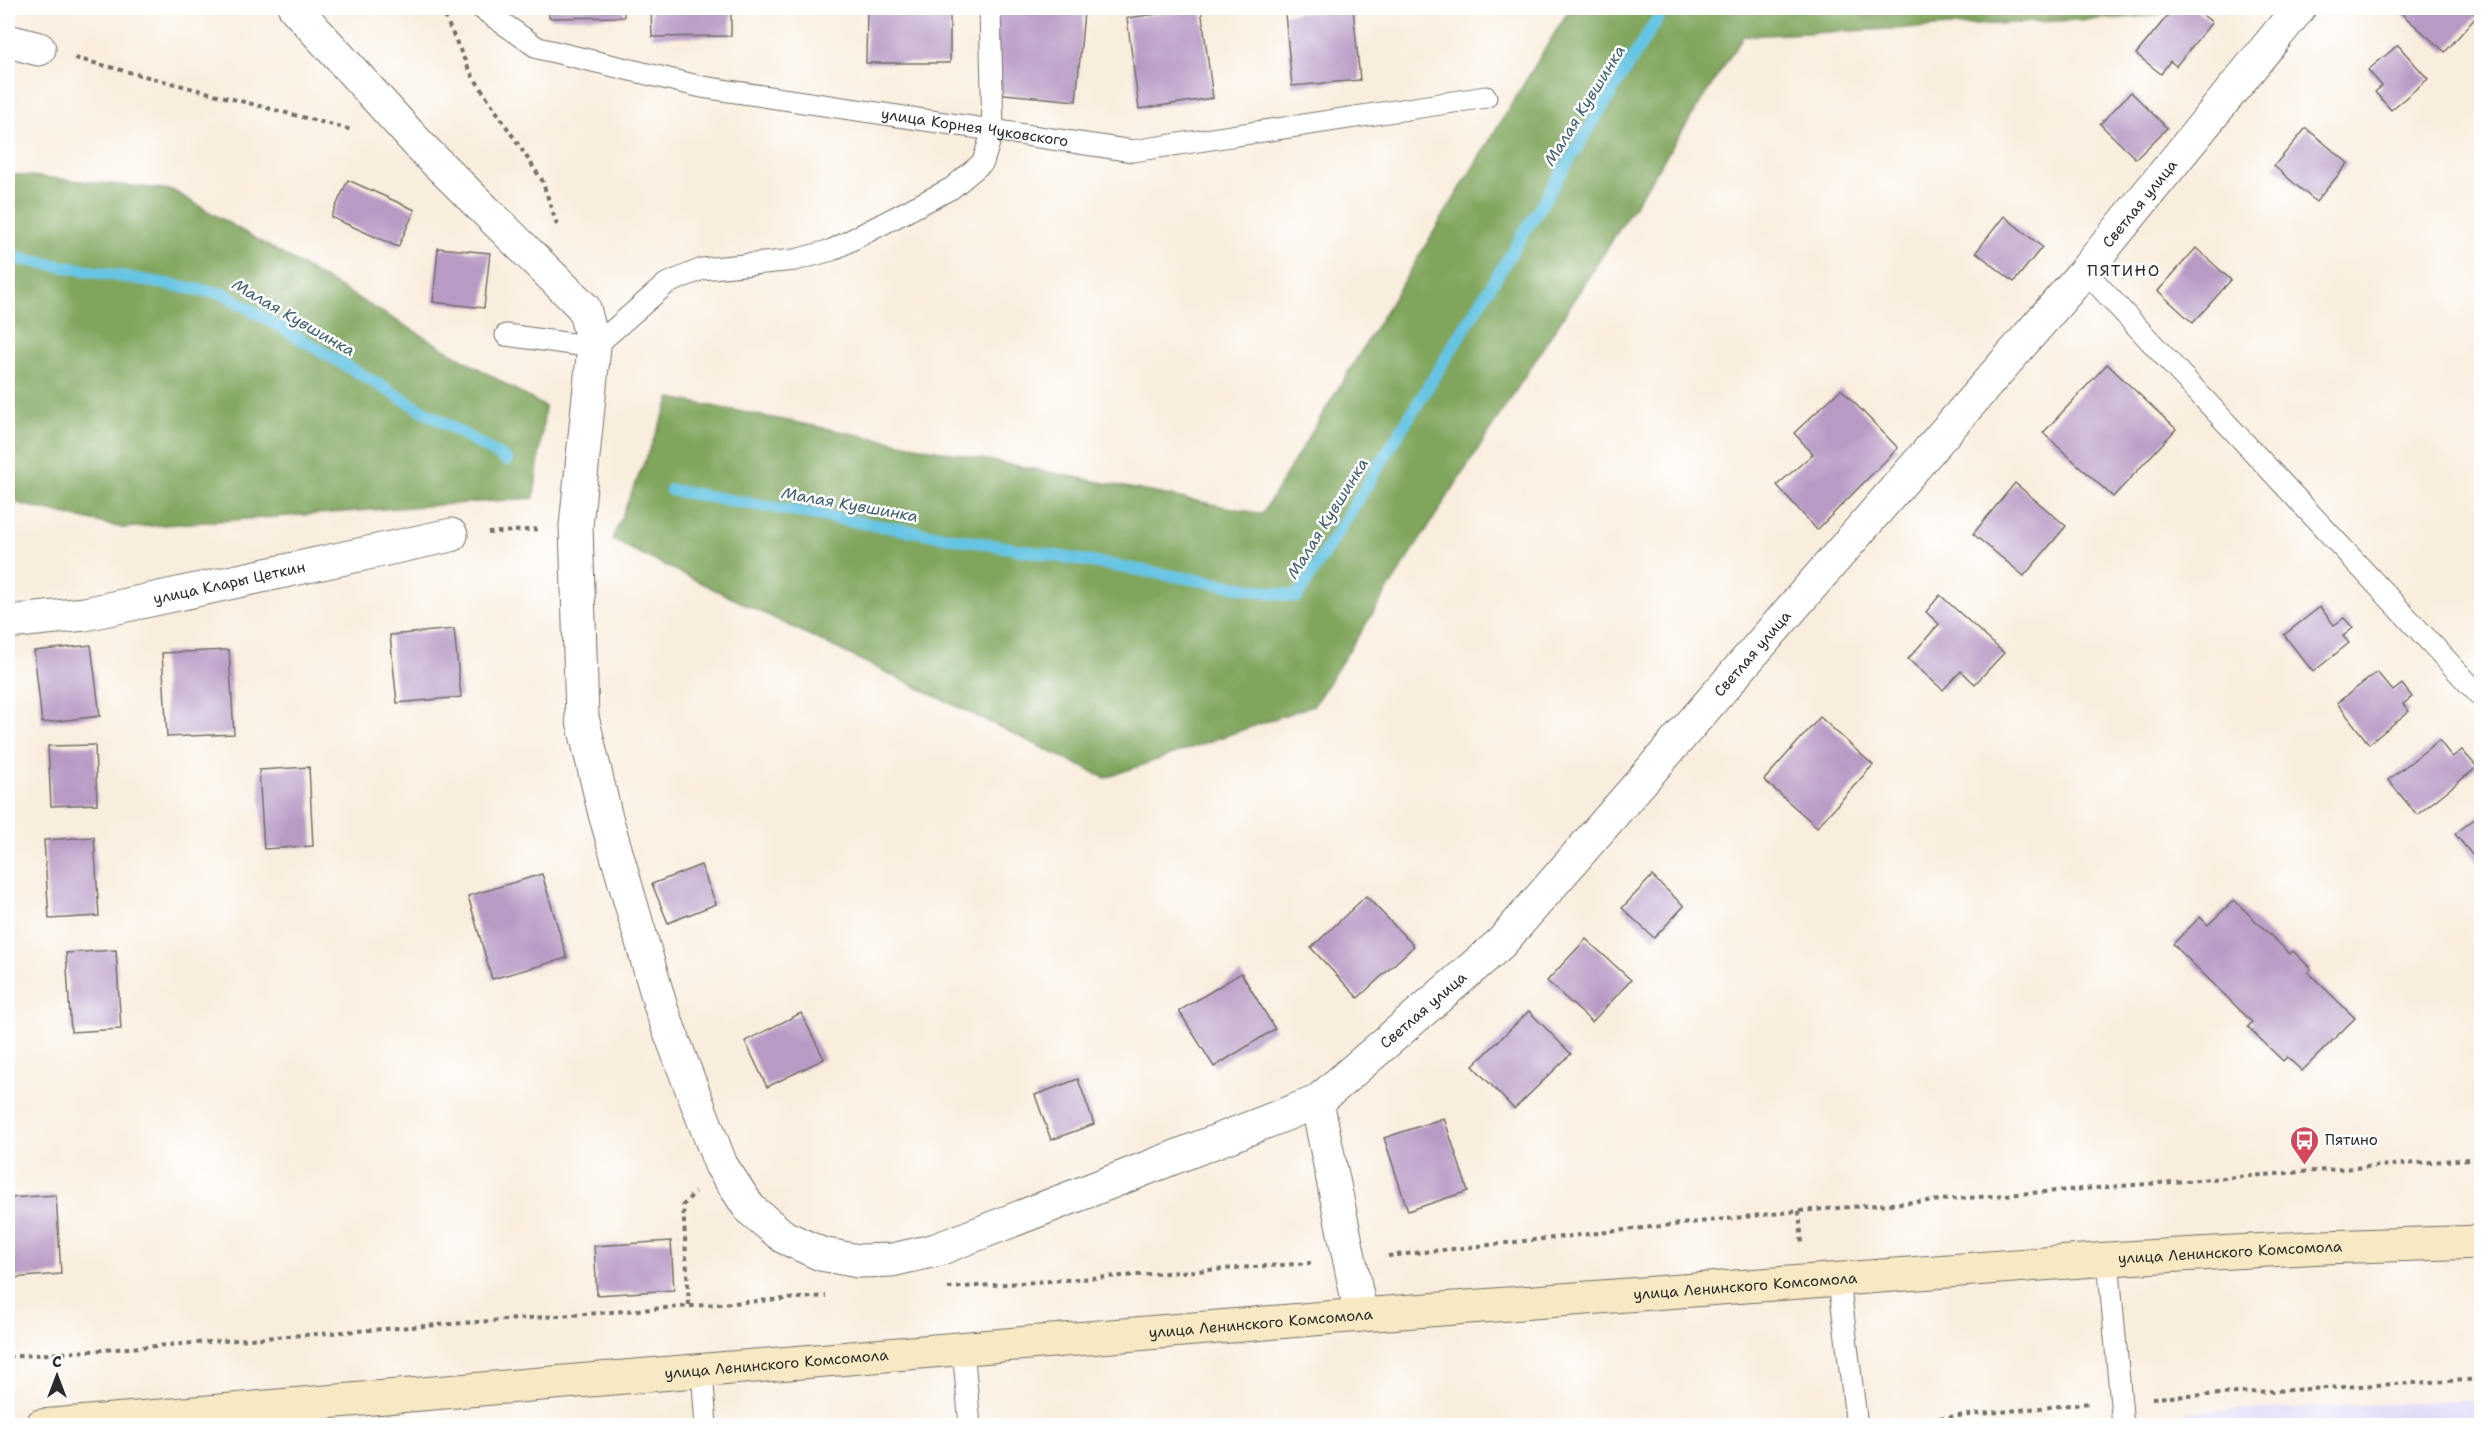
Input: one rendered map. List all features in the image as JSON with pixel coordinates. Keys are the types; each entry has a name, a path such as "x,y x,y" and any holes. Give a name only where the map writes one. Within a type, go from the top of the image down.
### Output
{"main road":[{"name":"улица Ленинского Комсомола","path":"41,1425 963,1348 2108,1259 2323,1247 2481,1242"}],"street":[{"path":"295,8 421,147 584,308 594,347"},
{"name":"Светлая улица","path":"594,347 576,526 582,717 605,814 662,1011 721,1165 750,1209 784,1237 821,1254 858,1261 892,1260 936,1250 1317,1102 1501,943 2085,271 2299,8"},
{"path":"8,41 39,49"},
{"name":"улица Клары Цеткин","path":"8,622 85,614 451,535"},
{"path":"1317,1102 1362,1316"}],"lane":[{"name":"улица Корнея Чуковского","path":"481,8 538,48 702,87 1132,151 1486,97"},
{"path":"506,335 594,347 666,284 702,269 795,260 832,250 952,188 983,162 993,130 990,8"},
{"path":"2085,271 2481,698"},
{"path":"2108,1259 2123,1425"},
{"path":"1839,1281 1857,1425"},
{"path":"963,1348 970,1425"},
{"path":"702,1370 706,1425"}],"path":[{"path":"441,8 470,72 542,180 560,233"},
{"path":"39,49 363,132"},
{"path":"451,535 576,526"},
{"path":"1798,1212 2481,1158"},
{"path":"689,1305 683,1205 721,1165"},
{"path":"1857,1425 2120,1400 2481,1379"}],"shaded area":[{"path":"2481,1400 2481,1425 2186,1425 2186,1412"}],"green space":[{"path":"1570,8 2168,8 2158,16 1743,36 1314,705 1105,778 612,540 671,398 1262,514"},
{"path":"8,174 172,190 545,407 534,498 123,528 8,501"}],"building":[{"path":"549,8 624,8 624,17 549,18"},
{"path":"651,8 731,8 731,36 652,37"},
{"path":"867,8 950,8 950,63 866,63"},
{"path":"992,8 1039,8 1084,12 1076,101 984,92"},
{"path":"1201,8 1213,98 1139,109 1127,18"},
{"path":"1353,8 1360,80 1292,86 1285,14"},
{"path":"2174,8 2193,8 2212,22 2176,66 2170,61 2161,74 2136,54"},
{"path":"2395,8 2468,8 2477,16 2445,52"},
{"path":"2398,45 2428,79 2391,110 2375,92 2382,86 2368,70"},
{"path":"2131,92 2167,128 2136,159 2100,124"},
{"path":"2306,128 2348,163 2316,202 2274,166"},
{"path":"348,180 415,210 398,247 331,217"},
{"path":"2004,216 2042,247 2014,282 1976,252"},
{"path":"438,248 490,253 484,308 433,302"},
{"path":"2196,248 2231,280 2193,323 2158,291"},
{"path":"2107,364 2176,429 2113,497 2043,433"},
{"path":"1841,389 1898,448 1817,530 1777,485 1813,454 1794,433"},
{"path":"2015,483 2066,526 2024,576 1973,534"},
{"path":"1940,595 2004,653 1975,684 1961,671 1943,690 1908,659 1939,624 1926,612"},
{"path":"2320,607 2334,625 2344,618 2353,628 2343,636 2349,643 2313,672 2284,635"},
{"path":"454,629 461,697 397,703 390,635"},
{"path":"91,645 100,716 42,723 34,651"},
{"path":"229,650 234,734 167,737 162,653"},
{"path":"2377,672 2393,691 2402,684 2412,697 2403,704 2409,711 2369,744 2337,703"},
{"path":"1820,717 1873,765 1817,827 1764,780"},
{"path":"2439,740 2452,757 2462,750 2477,767 2417,815 2388,780"},
{"path":"95,745 97,804 51,806 48,746"},
{"path":"309,767 313,846 264,849 259,770"},
{"path":"2482,813 2482,867 2455,834"},
{"path":"94,837 99,916 49,919 44,840"},
{"path":"701,865 716,904 668,923 652,884"},
{"path":"542,874 567,958 492,979 468,896"},
{"path":"1652,876 1684,906 1654,938 1622,908"},
{"path":"1366,896 1414,946 1358,998 1311,948"},
{"path":"2234,900 2290,954 2293,951 2311,969 2308,972 2355,1018 2302,1071 2287,1057 2283,1061 2248,1027 2252,1022 2173,944 2200,917 2208,925"},
{"path":"1586,939 1631,980 1592,1022 1547,981"},
{"path":"116,950 121,1029 71,1032 66,953"},
{"path":"1241,973 1275,1029 1214,1067 1179,1011"},
{"path":"1529,1011 1571,1054 1514,1109 1473,1066"},
{"path":"801,1013 824,1059 767,1087 745,1041"},
{"path":"1078,1079 1094,1124 1051,1140 1035,1095"},
{"path":"1444,1118 1468,1191 1408,1211 1384,1138"},
{"path":"56,1195 61,1274 11,1278 8,1198"},
{"path":"671,1241 674,1290 597,1295 594,1246"}],"waterway":[{"name":"Малая Кувшинка","path":"671,490 1297,597 1664,8"},
{"name":"Малая Кувшинка","path":"8,257 224,294 507,460"}],"place":[{"name":"Пятино","path":"2304,1166"}],"district":[{"name":"ПЯТИНО","path":"2124,270"}]}
